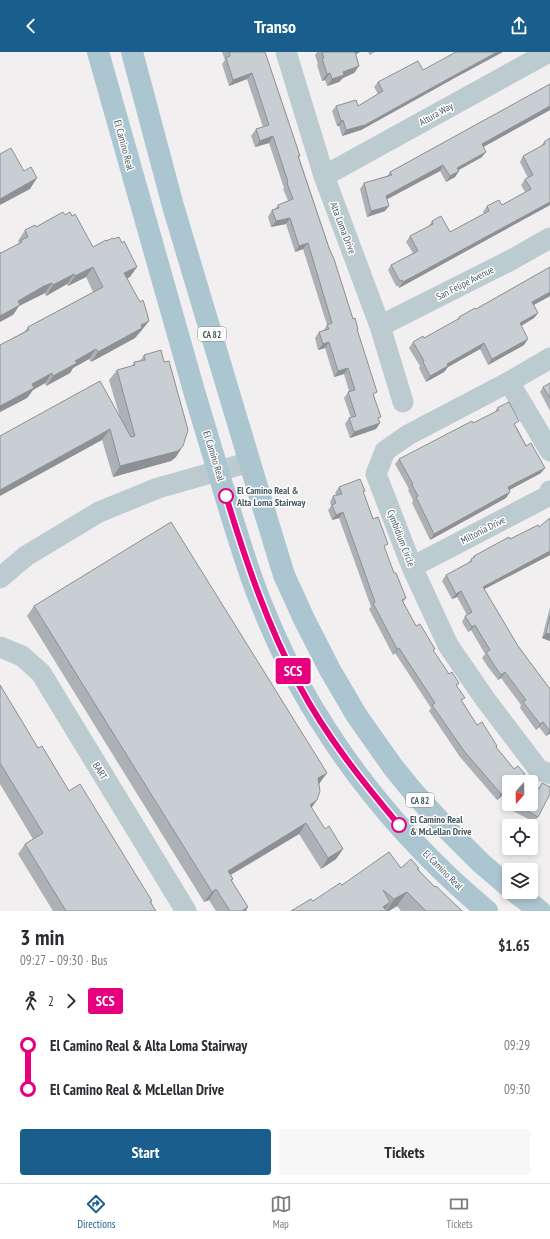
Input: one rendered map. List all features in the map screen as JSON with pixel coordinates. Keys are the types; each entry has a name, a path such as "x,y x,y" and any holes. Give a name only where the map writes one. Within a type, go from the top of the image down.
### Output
{"main road":[{"name":"El Camino Real","path":"98,52 242,550 258,596 281,648 300,686 357,774 402,828 458,887 487,911"},
{"name":"CA 82","path":"132,52 173,206 250,462 284,574 304,619 330,670 357,716 393,767 448,830 502,881"},
{"path":"114,105 148,112"},
{"path":"524,899 540,911"}],"street":[{"name":"Alta Loma Drive","path":"286,52 324,176 380,326 403,402"},
{"name":"Altura Way","path":"324,176 549,52"},
{"name":"San Felipe Avenue","path":"380,326 511,260 550,238"},
{"name":"Cymbidium Circle","path":"550,358 509,382 408,434 385,452 376,474 412,567 448,645 484,699 539,770 550,774"},
{"path":"509,382 550,451"},
{"path":"0,578 26,556 99,512 158,488 250,462"},
{"name":"Miltonia Drive","path":"412,567 548,496 550,491"},
{"name":"BART","path":"0,647 22,656 41,673 186,911"}],"building":[{"path":"229,52 265,52 300,156 298,156 353,319 355,318 357,329 377,392 373,394 381,417 378,418 380,423 354,432 349,418 356,416 348,392 355,390 348,368 338,371 329,342 323,344 319,332 329,329 327,325 332,323 308,243 299,246 290,218 276,221 272,210 279,208 278,205 293,199 273,136 260,141 256,129 269,125 252,73 233,80 226,58 230,56"},
{"path":"322,52 355,52 359,66 343,72 344,75 332,79 330,73 327,74 322,58 324,58"},
{"path":"456,52 497,52 365,125 346,130 336,106 356,100 358,106 383,91 378,82 418,61 423,70"},
{"path":"550,84 550,106 482,144 486,152 457,168 459,171 450,176 443,165 386,196 389,206 371,211 364,183 392,175 390,172"},
{"path":"550,138 550,202 403,282 402,280 400,281 391,265 418,251 410,236 433,224 432,221 441,216 450,232 489,211 487,206 499,200 502,205 531,189 525,179 533,175 523,156 545,144 544,142"},
{"path":"11,148 24,171 31,167 37,178 0,199 0,154"},
{"path":"63,212 65,215 70,212 72,216 75,214 93,247 113,238 119,237 122,243 124,241 137,267 124,273 140,302 143,300 149,321 141,325 142,328 98,352 96,349 75,361 77,363 53,376 52,373 32,384 34,388 0,406 0,345 29,330 28,327 103,287 93,267 75,276 74,274 53,285 52,283 44,286 18,301 20,305 0,316 0,252 1,253 22,242 21,240 28,237 25,230 35,225 36,227"},
{"path":"550,267 550,292 532,302 538,313 520,323 528,339 492,359 484,343 447,364 448,366 430,376 423,362 424,361 413,342 423,336 424,338"},
{"path":"161,350 164,362 169,361 188,430 183,446 178,451 120,466 110,429 0,490 0,436 100,381 131,437 135,436 117,370 135,365 134,362 145,360 144,355"},
{"path":"550,383 550,398 543,387"},
{"path":"509,402 519,421 514,424 526,446 531,443 545,468 508,487 510,492 434,534 416,497 418,496 412,485 413,484 399,459 472,421 473,423 499,410 497,408"},
{"path":"360,479 373,519 378,517 388,544 384,546 394,573 396,573 406,598 402,600 416,626 420,624 435,649 433,650 449,674 452,672 459,683 456,685 465,698 461,700 477,725 482,722 497,746 496,747 514,769 518,766 525,774 502,775 501,794 464,751 432,705 435,703 399,648 397,649 373,603 375,602 343,512 336,515 332,505 336,503 333,496 342,494 339,487"},
{"path":"550,518 550,551 483,587 518,646 550,689 550,731 543,722 540,724 523,702 526,700 505,672 501,675 492,662 486,652 490,650 475,625 472,627 465,616 472,612 461,591 456,594 446,575 472,561 471,559 475,557 474,556 509,537 510,539 538,525 539,527"},
{"path":"171,522 327,773 318,778 320,791 317,800 310,805 325,829 329,826 343,849 328,858 306,823 228,871 233,879 231,880 248,907 242,911 230,911 216,889 212,892 34,606"},
{"path":"550,616 550,634 546,633"},
{"path":"0,685 38,748 42,746 69,791 80,784 152,901 150,902 156,911 66,911 25,844 43,833 0,763"},
{"path":"542,783 550,787 550,794 538,817 528,811 538,811 538,788 539,789"},
{"path":"389,852 401,868 411,859 419,868 417,869 462,911 426,911 407,892 394,899 383,890 390,902 383,907 387,911 291,911 311,899 313,901 340,883 342,885"}],"bus line":[{"name":"SCS","path":"226,496 242,550 258,596 300,686 328,732 357,774 399,825"}],"place":[{"name":"El Camino Real & Alta Loma Stairway","path":"226,496"},
{"name":"El Camino Real & McLellan Drive","path":"399,825"}]}
